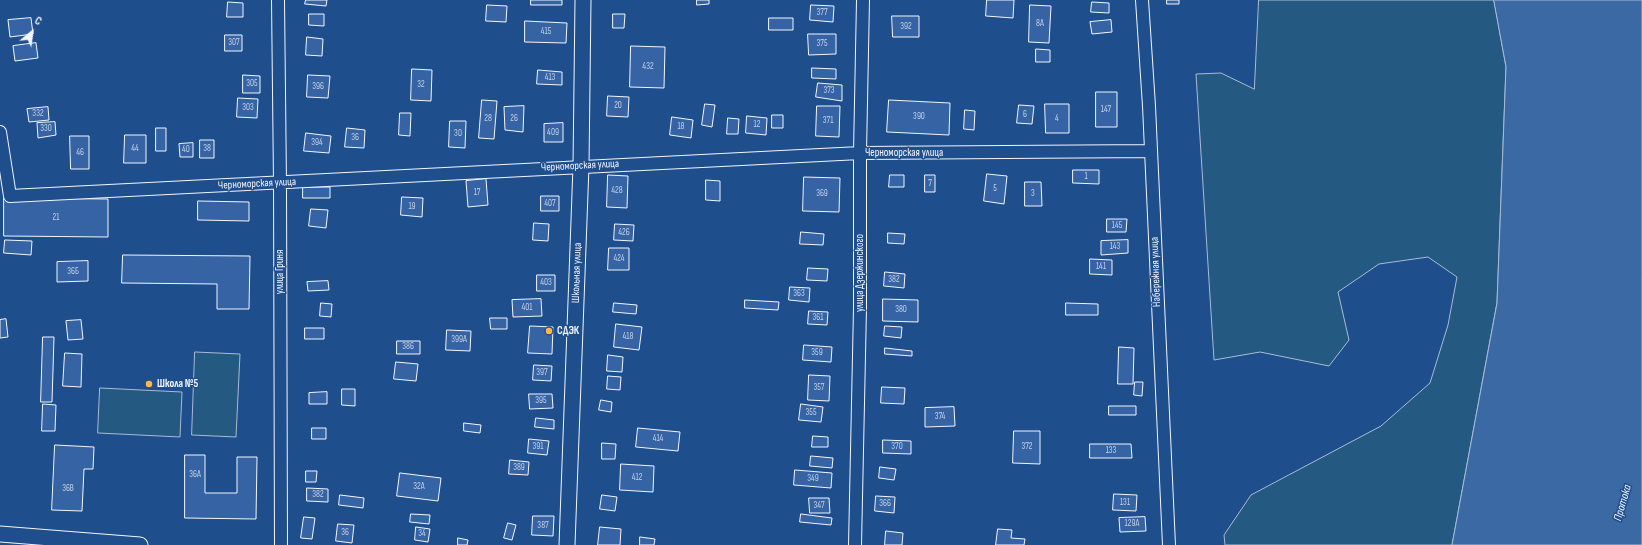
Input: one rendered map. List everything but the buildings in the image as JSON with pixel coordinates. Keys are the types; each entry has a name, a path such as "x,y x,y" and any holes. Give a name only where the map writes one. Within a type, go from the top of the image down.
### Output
{"street":[{"name":"улица Гриня","path":"278,0 281,545"},
{"name":"Школьная улица","path":"567,545 581,166 583,0"},
{"name":"улица Дзержинского","path":"855,545 860,308 860,153 863,0"},
{"name":"Набережная улица","path":"1142,0 1151,151 1169,545"},
{"name":"Черноморская улица","path":"0,132 10,196 860,153 1151,151"},
{"path":"0,534 140,545"}],"shaded area":[{"path":"1259,0 1494,0 1506,67 1497,303 1452,545 1225,545 1224,535 1251,495 1381,426 1430,383 1448,325 1457,277 1428,257 1379,264 1338,292 1349,340 1329,366 1260,352 1214,360 1196,74 1221,73 1254,89"},
{"path":"195,352 240,354 236,437 192,435"},
{"path":"100,388 182,392 180,437 98,433"}],"water":[{"name":"Протока","path":"1494,0 1642,0 1642,545 1452,545 1497,303 1506,67"}],"place":[{"name":"СДЭК","path":"549,331"},
{"name":"Школа №5","path":"149,384"}]}
